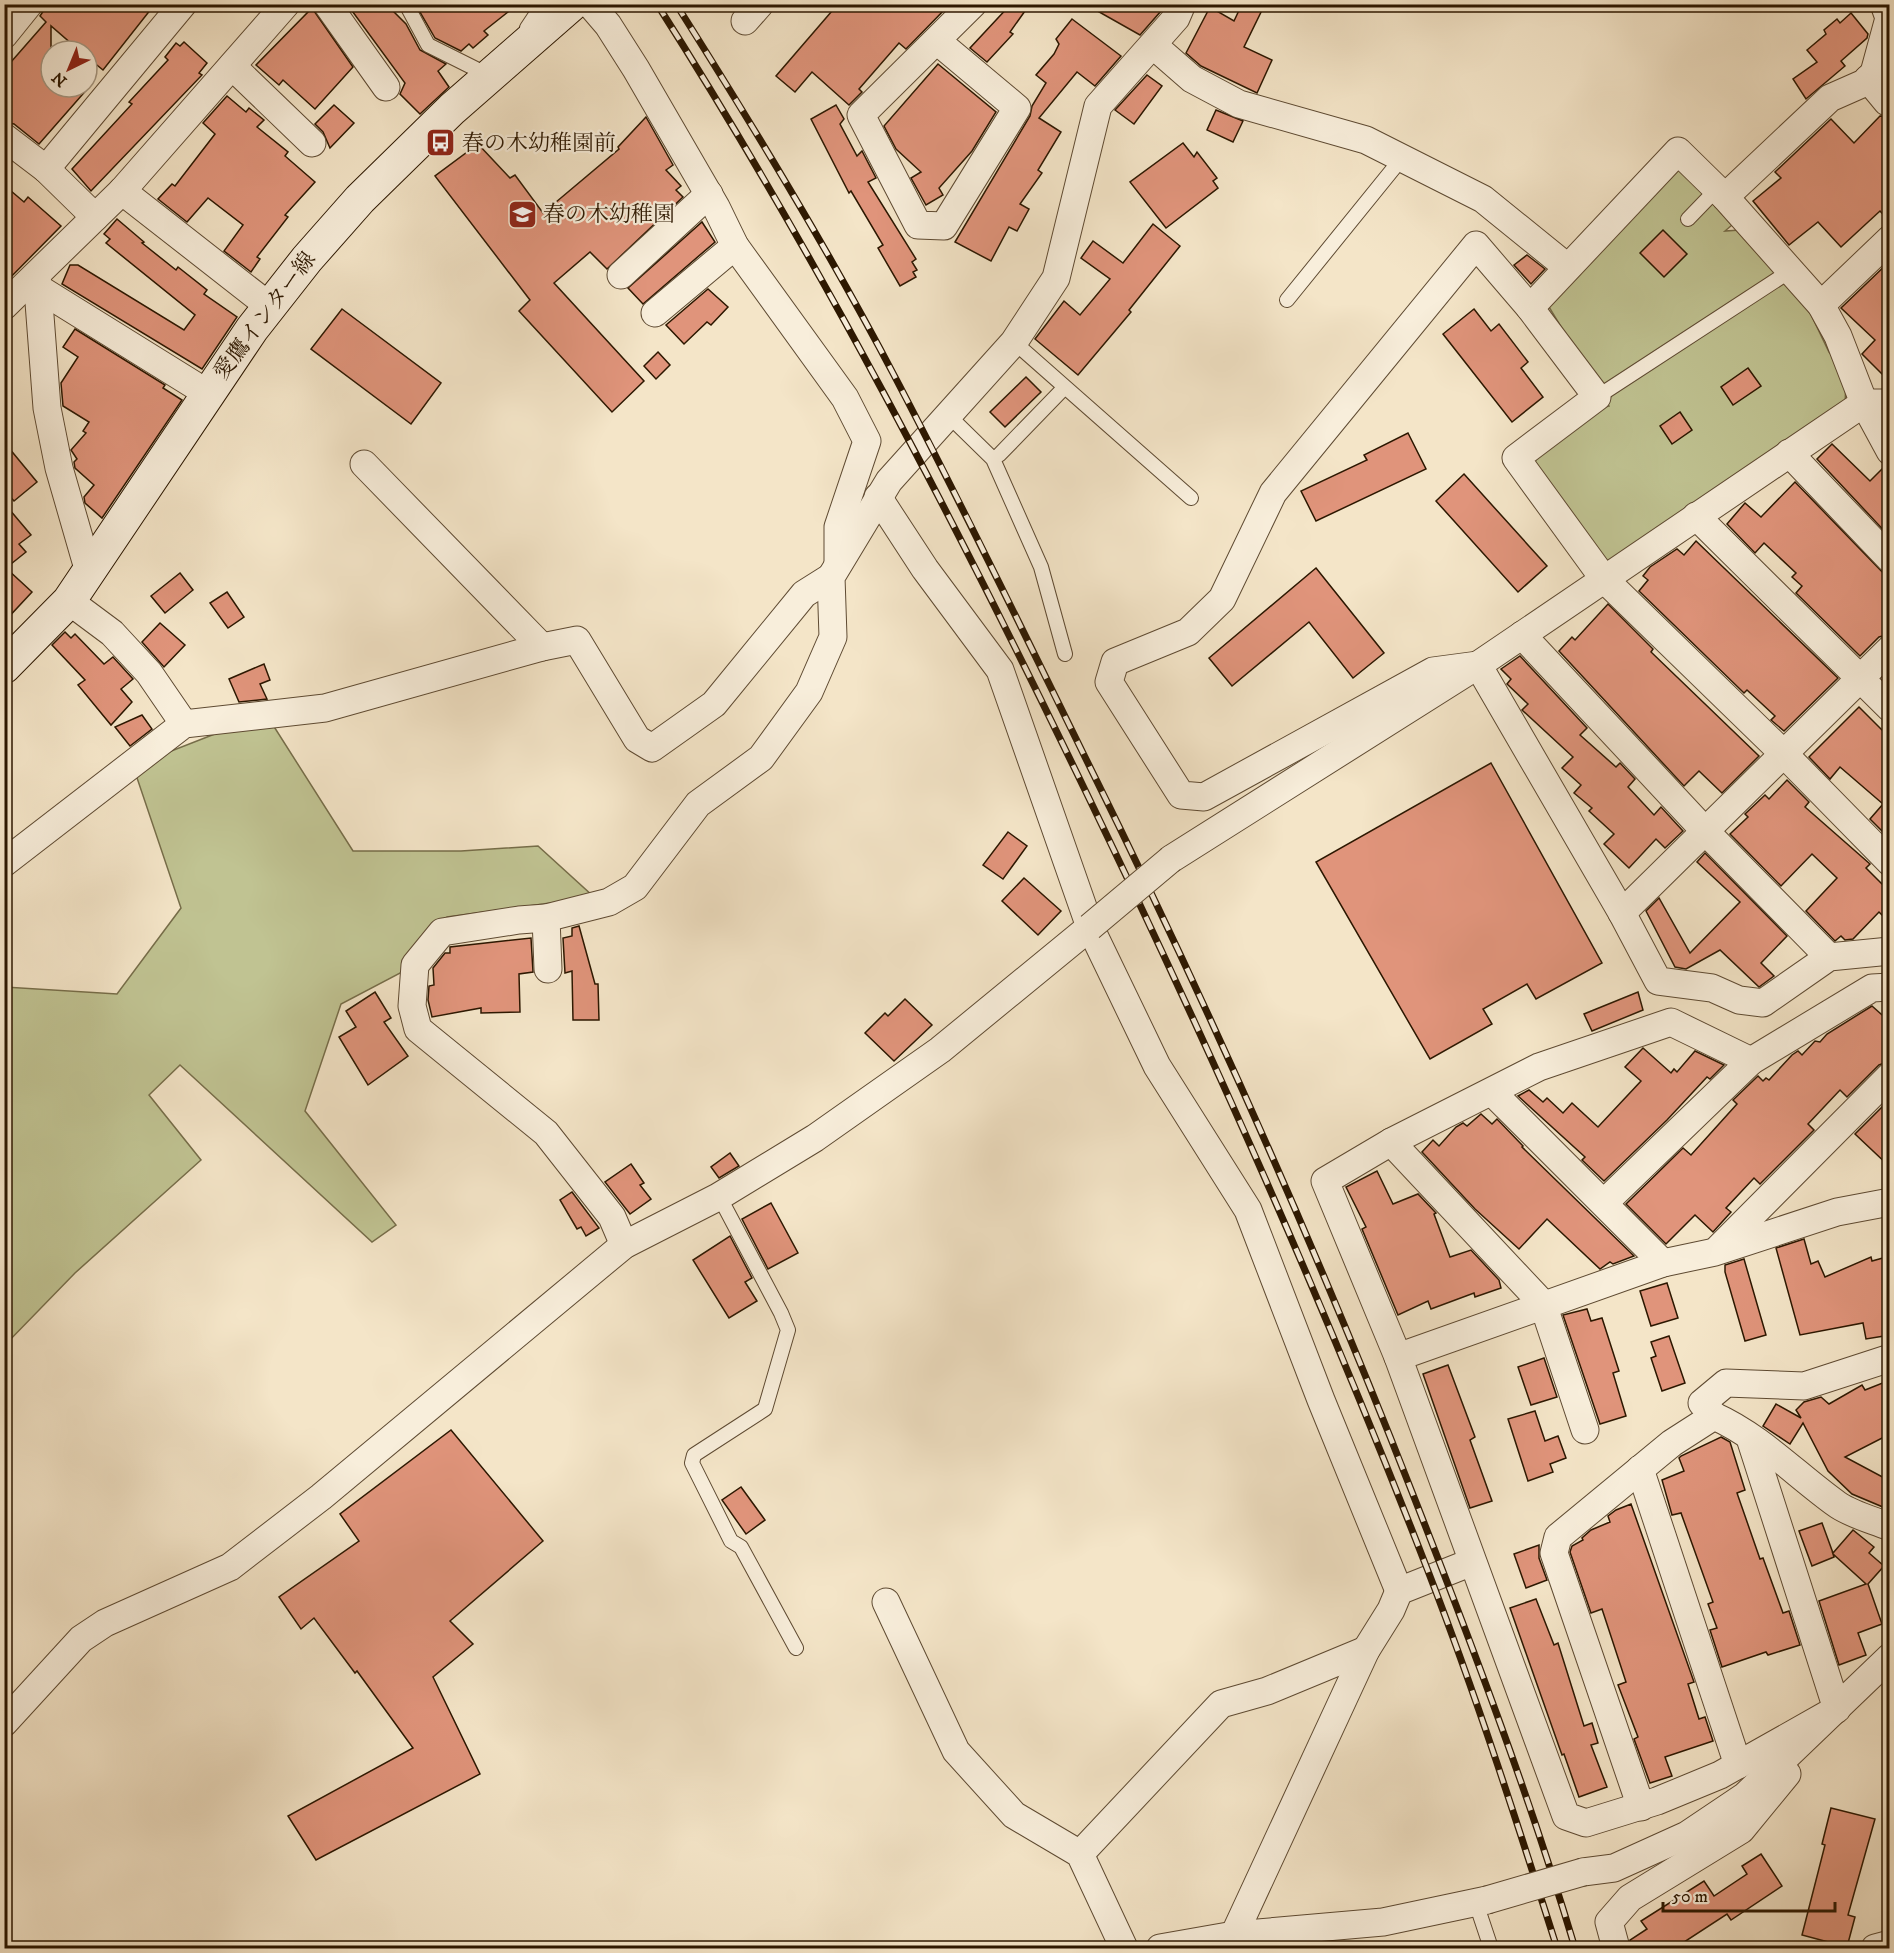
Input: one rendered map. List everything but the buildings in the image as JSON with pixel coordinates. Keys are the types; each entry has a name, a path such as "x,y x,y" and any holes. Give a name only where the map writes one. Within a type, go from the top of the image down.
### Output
{"main road":[{"name":"愛鷹インター線","path":"4,667 69,601 207,393 269,306 360,199 490,76 572,4"}],"street":[{"path":"4,35 29,4"},
{"path":"46,169 183,4"},
{"path":"4,306 38,282 95,217 122,191 286,4"},
{"path":"327,4 386,87"},
{"path":"590,4 614,34 709,194 735,246 845,398 867,441 837,527 833,637 809,692 761,758 698,804 635,887 609,902 546,918 442,932 415,965 414,1019 418,1029 433,1044 546,1133 612,1217 624,1245"},
{"path":"937,41 1017,108 944,226 918,225 861,115 973,4"},
{"path":"4,863 184,724 325,708 542,647 577,640 637,739 652,748 714,704 804,594 835,571 878,497 1014,342 1056,278 1098,106 1176,18 1182,4"},
{"path":"1721,194 1830,98 1868,79 1874,73 1889,16 1884,4"},
{"path":"1153,45 1192,79 1239,104 1366,140 1483,199 1567,267"},
{"path":"232,66 312,143"},
{"path":"1868,79 1887,102"},
{"path":"4,137 46,169 95,217"},
{"path":"1530,308 1677,151 1721,194 1821,305 1876,403 1890,451"},
{"path":"122,191 269,306"},
{"path":"621,275 709,194"},
{"path":"1821,305 1890,239"},
{"path":"1478,665 1433,671 1204,797 1181,795 1109,682 1115,662 1188,632 1222,598 1273,493 1476,245 1530,308 1597,397 1516,458 1604,579 1784,754 1890,862"},
{"path":"655,313 735,246"},
{"path":"38,282 207,393"},
{"path":"38,282 47,408 59,468 89,572"},
{"path":"4,1723 81,1639 105,1623 230,1568 321,1497 624,1245 719,1196 815,1138 940,1050 1171,859 1478,665 1790,453 1876,403"},
{"path":"1790,453 1890,559"},
{"path":"364,464 542,647"},
{"path":"878,497 925,569 1000,670 1090,927 1157,1066 1248,1210 1321,1400 1399,1591 1391,1610 1366,1650 1234,1935"},
{"path":"1696,516 1890,708"},
{"path":"69,601 112,633 149,673 184,724"},
{"path":"1522,634 1706,831 1829,957"},
{"path":"1622,913 1890,649"},
{"path":"1478,665 1622,913 1658,981 1712,988 1739,1000 1763,1003 1829,957 1890,951"},
{"path":"546,918 548,969"},
{"path":"1605,1202 1751,1061 1872,988 1890,987"},
{"path":"1751,1061 1671,1022 1539,1067 1391,1142 1325,1181 1398,1357 1566,1816 1586,1822 1641,1807 1720,1776 1828,1718"},
{"path":"1715,1252 1890,1076"},
{"path":"1492,1092 1664,1263"},
{"path":"1391,1142 1543,1304 1585,1430"},
{"path":"1398,1357 1664,1263 1715,1252 1837,1212 1890,1202"},
{"path":"1890,1358 1804,1386 1726,1383 1702,1403 1714,1416 1729,1423 1782,1459 1840,1506 1890,1527"},
{"path":"1641,1807 1554,1553 1558,1537 1672,1443 1714,1416"},
{"path":"1750,1438 1828,1718"},
{"path":"1640,1469 1738,1765"},
{"path":"1399,1591 1472,1562"},
{"path":"886,1602 956,1751 1014,1815 1080,1854 1124,1948"},
{"path":"1080,1854 1221,1704 1267,1691 1366,1650"},
{"path":"1160,1948 1234,1935 1383,1922 1482,1901 1582,1872 1614,1868 1687,1835 1745,1796 1890,1658"},
{"path":"1616,1948 1609,1922 1630,1898 1742,1830 1781,1784 1828,1718"},
{"path":"1875,1948 1890,1944"}],"lane":[{"path":"406,4 428,45 490,76"},
{"path":"522,48 529,23 543,4"},
{"path":"1287,300 1402,158"},
{"path":"1688,219 1721,194"},
{"path":"1597,397 1790,271"},
{"path":"1014,342 1191,498"},
{"path":"999,454 1064,388"},
{"path":"948,415 993,459 1041,567 1065,654"},
{"path":"719,1196 788,1330 765,1409 694,1455 692,1463 731,1541 741,1547 796,1648"},
{"path":"1482,1901 1491,1948"}],"green space":[{"path":"1677,162 1732,225 1725,231 1740,230 1804,300 1829,352 1846,372 1845,412 1604,579 1534,465 1540,448 1592,410 1609,406 1549,307"},
{"path":"266,714 353,851 461,851 538,846 594,897 447,917 406,970 341,1004 305,1111 396,1225 372,1242 180,1065 149,1095 201,1160 75,1273 5,1345 5,987 117,994 181,908 133,766"}],"railway":[{"path":"657,4 774,196 883,391 935,490 1036,689 1221,1079 1307,1274 1428,1571 1479,1712 1557,1948"},
{"path":"676,4 789,188 895,377 967,517 1128,844 1214,1027 1336,1304 1412,1492 1498,1718 1575,1948"}],"place":[{"name":"春の木幼稚園前","path":"441,143"},
{"name":"春の木幼稚園","path":"522,214"}]}
